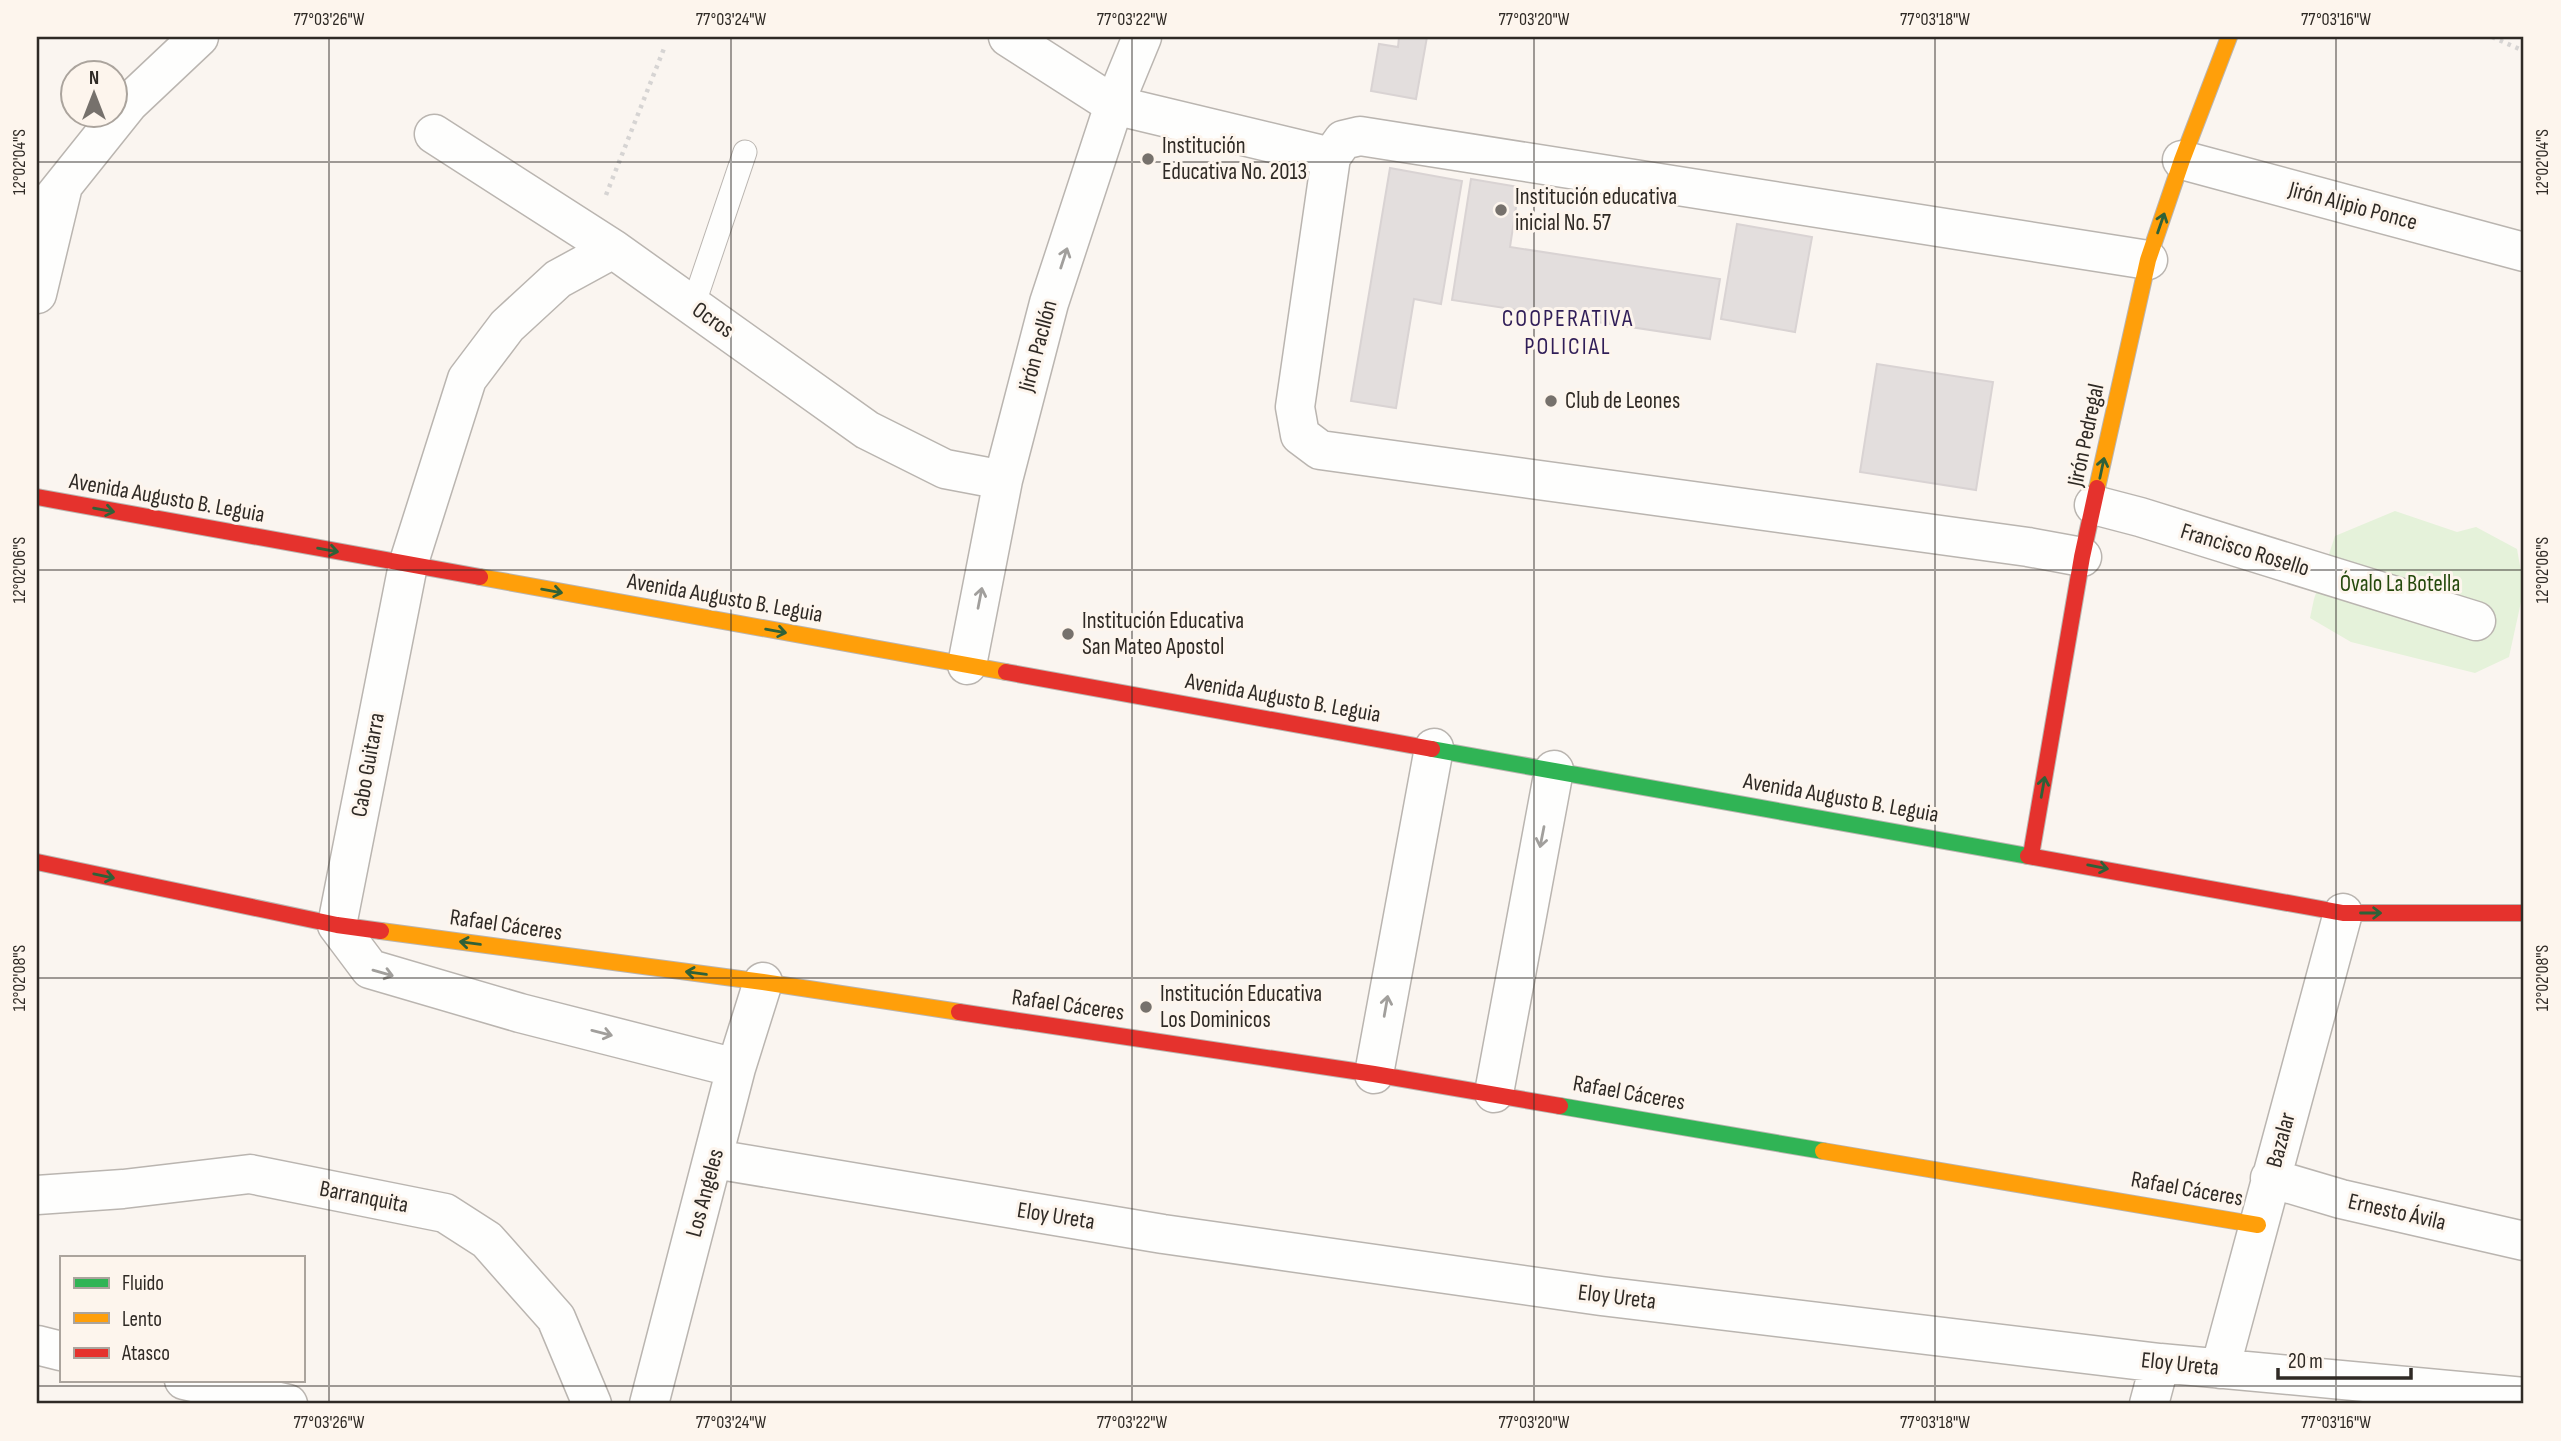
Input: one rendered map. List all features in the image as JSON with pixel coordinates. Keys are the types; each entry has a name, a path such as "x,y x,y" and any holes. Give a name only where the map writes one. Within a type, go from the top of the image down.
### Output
{"main road":[{"name":"Jirón Pedregal","path":"2031,855 2082,558 2148,260 2182,160 2230,37"},
{"name":"Avenida Augusto B. Leguia","path":"37,498 2343,913 2524,914"},
{"name":"Rafael Cáceres","path":"37,862 337,925 763,982 1374,1073 2258,1225"}],"street":[{"path":"37,218 130,103 199,37"},
{"path":"1008,37 1114,105 1331,157"},
{"name":"Jirón Pacllón","path":"967,665 1003,480 1049,303 1114,105 1142,37"},
{"name":"Ocros","path":"434,134 602,242 867,430 944,469 1003,480"},
{"path":"2082,558 2000,543 1320,450 1300,435 1295,407 1331,157 1343,140 1360,136 2148,260"},
{"name":"Jirón Alipio Ponce","path":"2182,160 2524,252"},
{"path":"37,294 64,185"},
{"name":"Cabo Guitarra","path":"337,925 408,565 467,379 507,326 602,242"},
{"name":"Francisco Rosello","path":"2094,505 2476,621"},
{"path":"1374,1073 1434,748"},
{"path":"1494,1093 1554,770"},
{"name":"Bazalar","path":"2221,1369 2343,913"},
{"path":"337,925 370,969 520,1013 736,1068"},
{"name":"Los Angeles","path":"649,1404 736,1068 763,982"},
{"name":"Eloy Ureta","path":"714,1159 1163,1234 1601,1296 2160,1363 2524,1396"},
{"name":"Barranquita","path":"37,1195 123,1189 250,1174 444,1213 487,1240 556,1318 592,1404"},
{"name":"Ernesto Ávila","path":"2270,1178 2341,1199 2524,1241"},
{"path":"37,1345 60,1351"},
{"path":"2149,1404 2160,1363"},
{"path":"193,1382 288,1404"}],"lane":[{"path":"693,306 745,152"}],"path":[{"path":"2491,37 2524,51"},
{"path":"602,242 665,46"}],"green space":[{"name":"Óvalo La Botella","path":"2395,511 2457,532 2476,527 2517,549 2524,588 2509,657 2475,673 2351,642 2310,618 2335,536"}],"building":[{"path":"1399,37 1427,37 1416,99 1371,91 1379,44 1398,47"},
{"path":"1390,168 1462,181 1441,304 1414,299 1396,408 1351,401"},
{"path":"1471,179 1519,187 1510,247 1720,279 1710,339 1452,300"},
{"path":"1737,224 1812,237 1795,332 1721,319"},
{"path":"1877,364 1993,382 1976,490 1860,472"}],"traffic: fast":[{"path":"1432,749 2028,856"},
{"path":"1560,1106 1823,1151"}],"traffic: slow":[{"path":"2097,488 2148,260 2182,160 2229,37"},
{"path":"480,577 1006,672"},
{"path":"381,931 763,982 959,1012"},
{"path":"1823,1151 2258,1225"}],"traffic: jam":[{"path":"2031,855 2082,557 2097,488"},
{"path":"37,497 480,577"},
{"path":"1006,672 1432,749"},
{"path":"2028,856 2343,913 2524,913"},
{"path":"37,862 337,925 381,931"},
{"path":"959,1012 1374,1074 1560,1106"}],"place":[{"name":"Institución Educativa No. 2013","path":"1148,159"},
{"name":"Institución educativa inicial No. 57","path":"1501,210"},
{"name":"Club de Leones","path":"1551,401"},
{"name":"Institución Educativa San Mateo Apostol","path":"1068,634"},
{"name":"Institución Educativa Los Dominicos","path":"1146,1007"}],"district":[{"name":"COOPERATIVA POLICIAL","path":"1568,332"}]}
